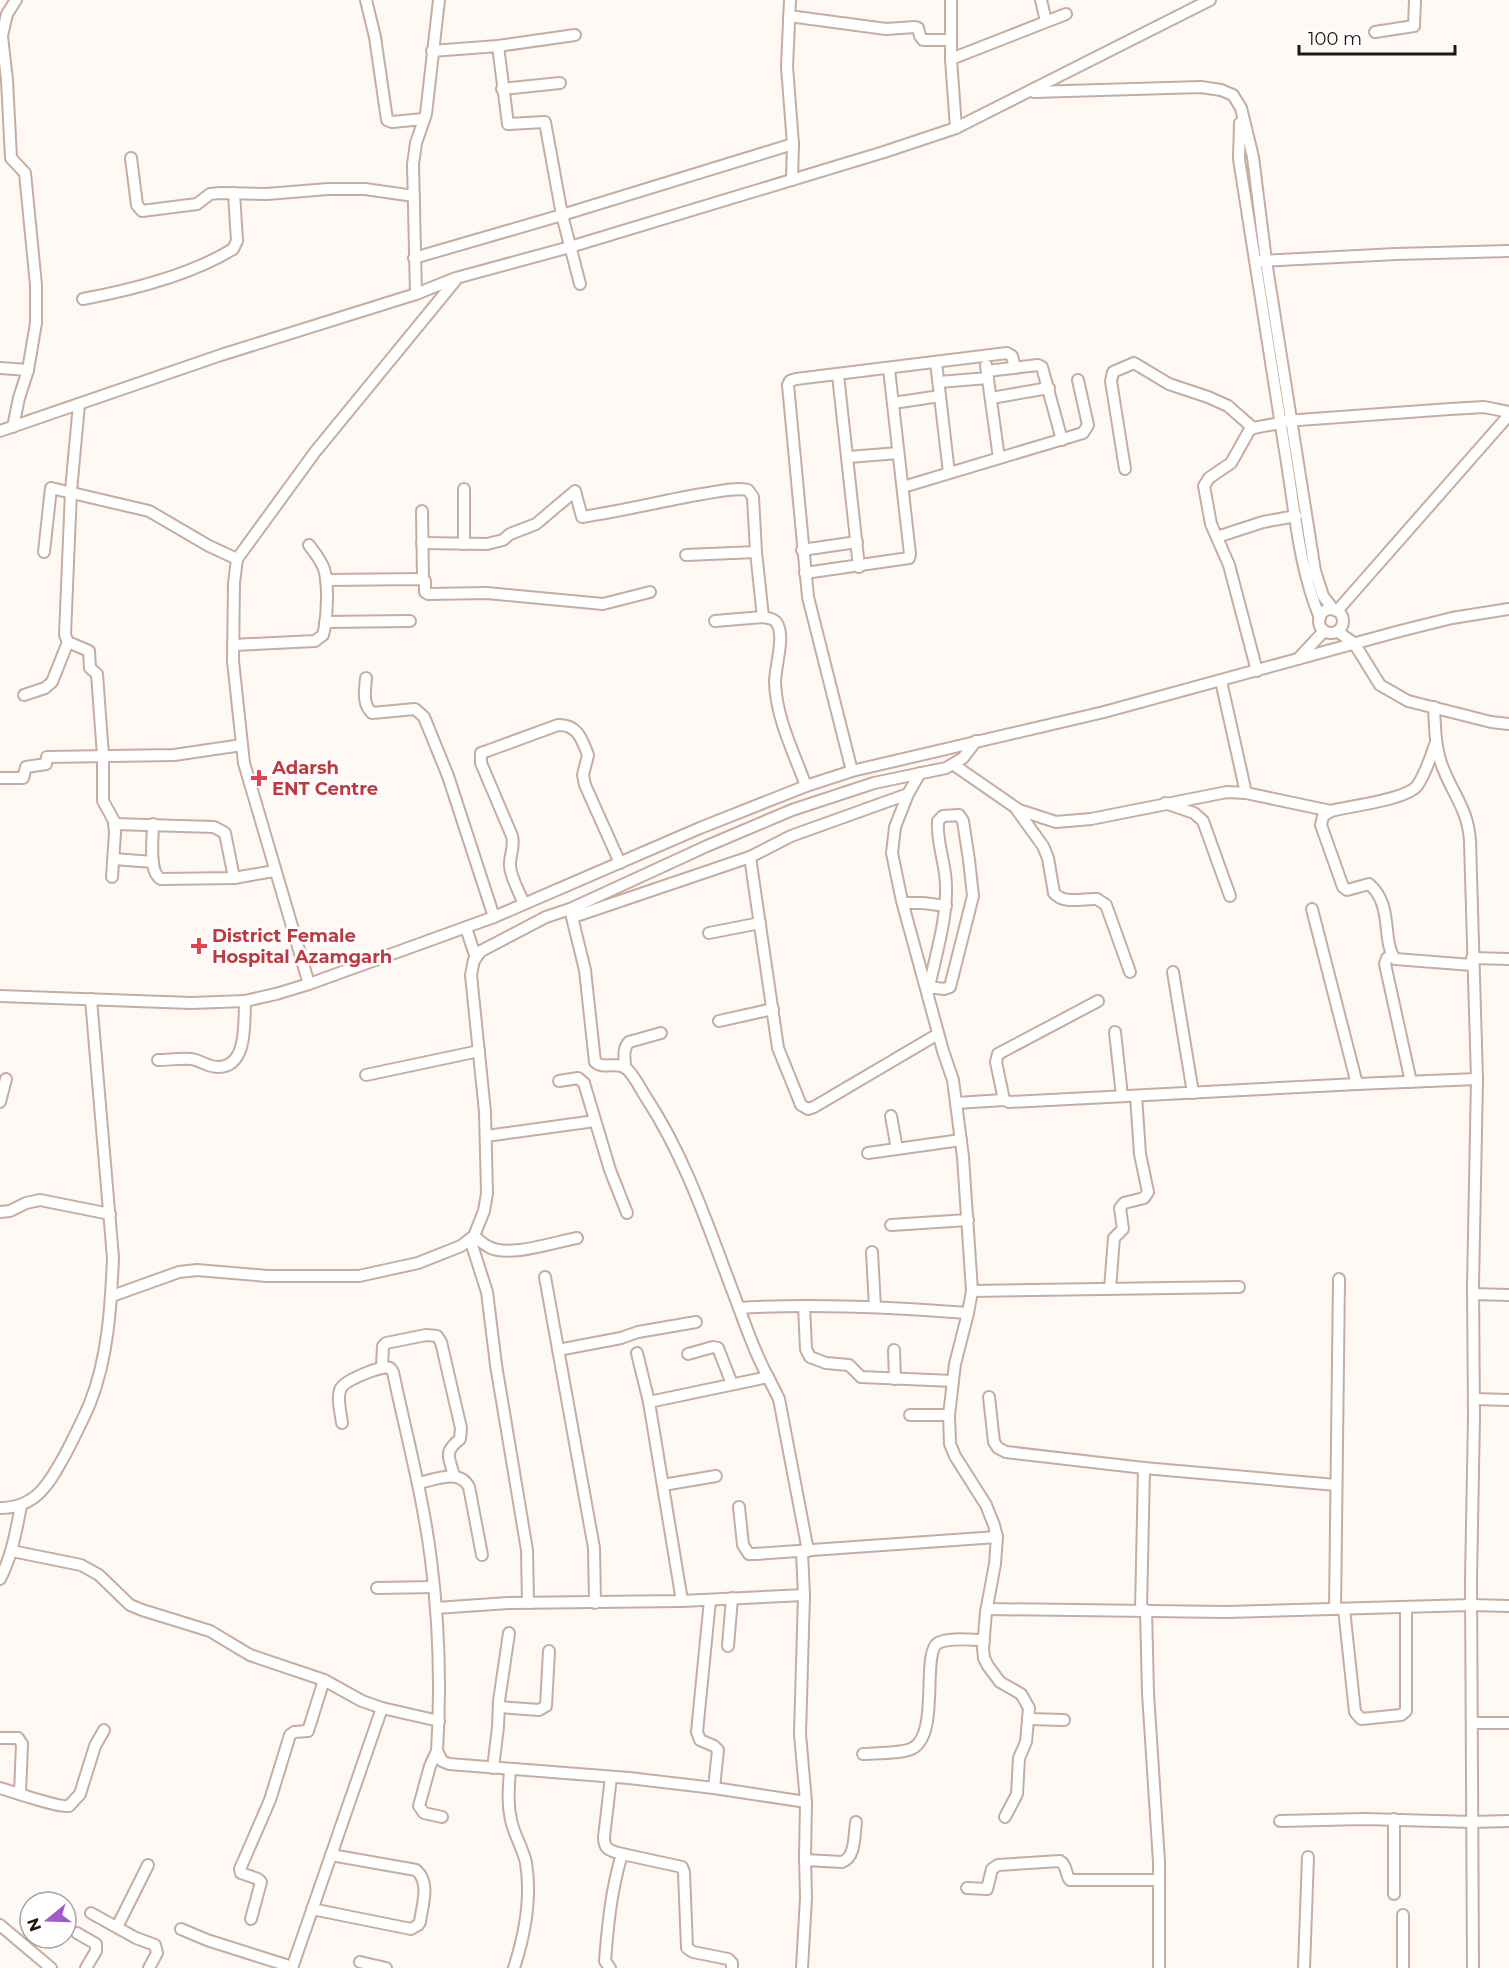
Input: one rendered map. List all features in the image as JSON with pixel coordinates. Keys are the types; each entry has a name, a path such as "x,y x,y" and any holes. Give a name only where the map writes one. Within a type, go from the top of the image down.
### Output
{"street":[{"path":"13,427 28,370 36,322 36,285 25,173 12,161 5,142 7,73 2,36 7,14 16,0"},
{"path":"366,0 375,37 387,120 392,122 424,119"},
{"path":"416,294 414,154 424,119 439,0"},
{"path":"790,0 788,68 793,144 792,180"},
{"path":"951,0 951,59 956,128"},
{"path":"1041,0 1046,21"},
{"path":"0,431 221,355 416,294 456,278 570,247 956,128 1210,0"},
{"path":"1375,32 1412,28 1416,23 1415,0"},
{"path":"951,59 1066,14"},
{"path":"789,16 886,29 915,27 918,28 923,40 951,40"},
{"path":"432,51 498,46 575,35"},
{"path":"498,46 508,124 545,122 562,215 580,284"},
{"path":"502,89 560,83"},
{"path":"1028,92 1201,87 1221,90 1233,95 1241,108 1253,157 1261,261 1296,516 1312,601 1320,618 1320,624 1324,631 1338,632 1354,643 1380,685 1408,701 1491,722 1509,724"},
{"path":"414,258 793,144"},
{"path":"131,158 137,205 142,211 197,204 213,193 267,194 328,189 365,189 414,196"},
{"path":"83,299 121,292 184,271 233,249 237,241 234,193"},
{"path":"1261,261 1509,251"},
{"path":"309,984 244,764 233,661 234,583 237,559 315,452 456,278"},
{"path":"852,771 811,614 802,550 788,385 790,381 796,379 984,356 1011,354 1015,368"},
{"path":"984,356 999,458"},
{"path":"936,362 949,473"},
{"path":"1125,469 1111,375 1130,363 1138,365 1169,384 1228,406 1253,428"},
{"path":"939,382 1038,365 1042,367 1049,388 1062,440"},
{"path":"0,368 28,370"},
{"path":"805,573 909,558 889,369"},
{"path":"838,375 849,458 859,567"},
{"path":"903,487 1083,433 1088,425 1078,380"},
{"path":"991,398 1049,388"},
{"path":"893,403 940,396"},
{"path":"79,404 71,491 64,635 69,642 89,651 90,668 97,674 103,756 103,801 114,824 112,877"},
{"path":"1257,671 1229,565 1210,524 1205,483 1227,466 1243,438 1253,428 1284,422 1484,407 1509,414 1336,610 1323,612 1320,618"},
{"path":"1284,422 1314,571 1323,596 1343,618 1338,632"},
{"path":"849,458 898,453"},
{"path":"44,552 51,488 71,491 157,514 208,546 237,559"},
{"path":"422,543 487,544 503,540 510,534 536,524 575,491 582,517 738,488 748,489 753,497 763,617"},
{"path":"464,489 464,543"},
{"path":"422,511 423,579 426,581 425,592 428,594 487,593 603,604 650,592"},
{"path":"1217,537 1263,522 1296,516"},
{"path":"802,550 857,542"},
{"path":"233,645 315,641 323,635 326,580 321,561 309,545"},
{"path":"686,555 756,552"},
{"path":"326,580 423,579"},
{"path":"0,996 191,1003 246,1001 309,984 466,928 700,828 806,786 852,771 1104,712 1452,618 1509,609"},
{"path":"714,621 763,617 771,618 777,624 780,638 776,666 777,701 806,786"},
{"path":"325,622 410,621"},
{"path":"1298,660 1324,631"},
{"path":"24,695 45,688 52,682 69,642"},
{"path":"366,678 365,699 369,710 372,712 415,709 424,717 448,776 494,917"},
{"path":"1221,681 1246,793"},
{"path":"1434,707 1436,742 1441,762 1464,809 1470,832 1477,1079 1471,1605 1473,1968"},
{"path":"524,904 509,863 514,844 481,763 481,753 558,725 570,726 576,730 588,755 583,775 585,784 620,863"},
{"path":"572,913 706,846 792,810 874,783 954,765 963,758 976,741"},
{"path":"1436,742 1419,783 1408,793 1330,811 1323,816 1321,825 1346,890 1364,884 1369,884 1374,888 1384,910 1392,955 1398,960 1472,962 1509,959"},
{"path":"0,778 23,778 26,766 46,764 47,757 174,755 242,745"},
{"path":"954,765 1014,806 1042,819 1056,822 1090,819 1218,792 1246,793 1330,811"},
{"path":"920,774 908,794 895,827 892,840 894,868 938,1034 952,1075 957,1103 972,1291 958,1345 949,1415 950,1444 986,1505 997,1537 987,1609 984,1658 1000,1682 1024,1697 1029,1708 1026,1742 1019,1758 1017,1794 1005,1817"},
{"path":"112,1296 179,1272 197,1270 267,1276 359,1276 418,1263 450,1251 472,1238 484,1211 487,1192 486,1136 471,975 476,957 481,951 546,917 572,913 750,857 791,836 908,794"},
{"path":"1165,803 1194,813 1203,820 1230,896"},
{"path":"1014,806 1043,846 1048,858 1054,893 1057,897 1063,900 1097,899 1106,905 1130,972"},
{"path":"959,815 963,821 969,860 972,906 950,987 928,991 946,906 946,875 938,821 943,816 959,815"},
{"path":"114,824 214,826 225,832 234,878"},
{"path":"153,824 154,874 161,879 234,878 274,871"},
{"path":"750,857 782,1060 801,1105 808,1109 938,1034"},
{"path":"114,859 153,862"},
{"path":"903,903 946,906"},
{"path":"1312,909 1357,1084"},
{"path":"572,913 585,970 595,1062 603,1066 617,1065 626,1068"},
{"path":"709,933 760,923"},
{"path":"466,928 476,957"},
{"path":"1392,955 1387,958 1385,964 1411,1082"},
{"path":"1173,972 1193,1093"},
{"path":"0,1508 21,1506 39,1493 58,1467 90,1403 105,1349 112,1296 113,1258 91,999"},
{"path":"158,1060 191,1059 217,1067 225,1066 235,1060 242,1044 246,1001"},
{"path":"1004,1100 996,1062 998,1054 1098,1001"},
{"path":"719,1021 773,1009"},
{"path":"1115,1032 1122,1096"},
{"path":"661,1033 629,1042 624,1048 626,1068 675,1147 759,1362 775,1390 782,1411 805,1552 800,1734 806,1802 806,1898 802,1968"},
{"path":"366,1075 479,1051"},
{"path":"559,1081 574,1078 584,1083 610,1170 627,1213"},
{"path":"0,1102 6,1079"},
{"path":"957,1103 1477,1079"},
{"path":"1110,1289 1114,1238 1123,1229 1121,1204 1144,1198 1148,1192 1140,1154 1136,1096"},
{"path":"891,1116 897,1149"},
{"path":"486,1136 595,1121"},
{"path":"868,1153 961,1140"},
{"path":"0,1212 10,1211 26,1203 40,1200 110,1214"},
{"path":"891,1225 968,1220"},
{"path":"472,1238 497,1250 512,1251 577,1238"},
{"path":"472,1238 487,1292 496,1365 527,1550 528,1603"},
{"path":"872,1252 875,1307"},
{"path":"545,1277 594,1548 595,1603"},
{"path":"1340,1279 1336,1485 1340,1609 1355,1713 1361,1719 1401,1715 1406,1711 1406,1607"},
{"path":"972,1291 1239,1287"},
{"path":"1473,1294 1509,1295"},
{"path":"739,1308 778,1305 875,1307 968,1313"},
{"path":"804,1306 806,1349 810,1357 849,1365 861,1377 953,1381"},
{"path":"558,1350 696,1322"},
{"path":"382,1366 383,1346 391,1341 426,1335 437,1336 441,1342 462,1434 460,1439 449,1448 454,1476"},
{"path":"688,1354 712,1347 718,1348 732,1384"},
{"path":"894,1350 895,1379"},
{"path":"637,1353 649,1402 682,1601"},
{"path":"342,1423 339,1398 341,1388 345,1383 382,1366 390,1368 393,1372 418,1483 431,1559 436,1608 440,1680 437,1751 430,1766 419,1806 424,1813 442,1817"},
{"path":"649,1402 768,1377"},
{"path":"989,1397 994,1442 1001,1450 1144,1468 1336,1485"},
{"path":"1474,1399 1509,1400"},
{"path":"910,1415 949,1415"},
{"path":"1144,1468 1143,1610 1159,1880 1159,1968"},
{"path":"418,1483 454,1476 463,1478 470,1487 482,1555"},
{"path":"663,1485 716,1476"},
{"path":"0,1579 4,1563 12,1551 21,1506"},
{"path":"739,1508 743,1545 749,1554 805,1552 997,1537"},
{"path":"12,1551 81,1565 107,1581 130,1605 136,1608 210,1631 250,1655 324,1680 362,1701 382,1708 439,1720"},
{"path":"377,1587 434,1587"},
{"path":"436,1608 804,1595"},
{"path":"728,1646 732,1598"},
{"path":"710,1600 697,1735 700,1740 718,1750 714,1788"},
{"path":"987,1609 1226,1612 1471,1605 1509,1606"},
{"path":"493,1768 509,1633"},
{"path":"863,1754 903,1751 916,1747 922,1739 927,1722 933,1647 943,1641 984,1640"},
{"path":"499,1707 539,1710 546,1706 549,1651"},
{"path":"251,1918 261,1882 241,1873 240,1869 270,1800 290,1735 294,1732 308,1731 324,1680"},
{"path":"181,1929 292,1968 382,1708"},
{"path":"1029,1719 1064,1720"},
{"path":"1472,1723 1509,1723"},
{"path":"0,1788 57,1806 69,1806 80,1794 95,1746 104,1730"},
{"path":"0,1738 18,1738 22,1744 20,1794"},
{"path":"437,1751 442,1761 448,1764 714,1788 806,1802"},
{"path":"510,1769 511,1821 522,1847 528,1890 525,1930 514,1968"},
{"path":"611,1778 604,1842 608,1850 682,1867 687,1948 693,1952 728,1959 732,1963 732,1968"},
{"path":"1394,1819 1394,1894"},
{"path":"1280,1821 1394,1819 1509,1821"},
{"path":"805,1860 847,1861 851,1854 856,1822"},
{"path":"610,1968 605,1961 609,1910 621,1854"},
{"path":"312,1909 411,1929 420,1922 425,1885 424,1879 416,1870 331,1855"},
{"path":"1304,1968 1308,1857"},
{"path":"967,1888 985,1890 988,1888 992,1869 998,1865 1060,1861 1065,1865 1067,1877 1070,1880 1159,1880"},
{"path":"117,1927 148,1865"},
{"path":"91,1913 157,1947 157,1953 149,1968"},
{"path":"1402,1968 1403,1916"},
{"path":"0,1925 51,1968"},
{"path":"78,1934 96,1944 96,1951 86,1968"},
{"path":"360,1962 386,1968"}],"place":[{"name":"Adarsh ENT Centre","path":"259,778"},
{"name":"District Female Hospital Azamgarh","path":"199,946"}]}
